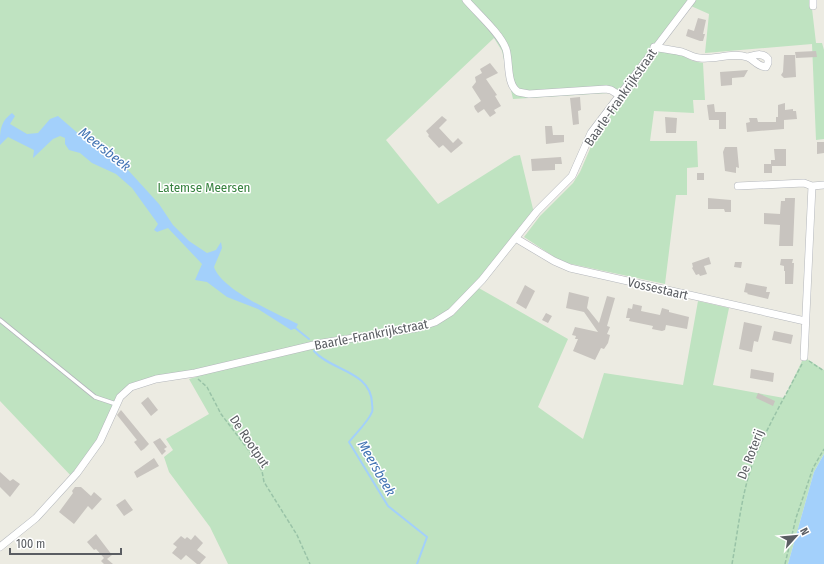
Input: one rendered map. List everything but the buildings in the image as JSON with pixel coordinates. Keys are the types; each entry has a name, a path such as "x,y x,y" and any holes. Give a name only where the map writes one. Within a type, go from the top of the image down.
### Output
{"street":[{"path":"466,0 503,43 507,54 512,83 518,92 529,94 606,89 619,95"},
{"name":"Baarle-Frankrijkstraat","path":"0,547 36,518 77,474 100,441 116,404 125,392 137,384 156,379 195,373 312,345 408,330 435,322 451,312 467,298 517,239 537,211 572,176 591,133 654,48 692,0"},
{"path":"654,48 684,52 692,57 701,59 734,56 748,57"},
{"path":"738,186 804,183 812,186 824,185"},
{"path":"804,357 812,186"},
{"name":"Vossestaart","path":"517,239 554,261 570,268 805,321"}],"lane":[{"path":"0,320 95,397 102,401 116,404"}],"path":[{"path":"804,357 824,371"},
{"name":"De Roterij","path":"732,564 744,496 752,465 763,440 804,360 804,357"},
{"name":"De Rootput","path":"195,373 199,380 207,386 229,426 259,466 264,482 297,535 310,564"},
{"path":"785,564 796,518 813,468 824,449"}],"green space":[{"name":"Latemse Meersen","path":"0,0 689,0 617,94 609,93 513,99 502,51 494,38 386,140 438,204 514,156 520,155 533,209 537,211 477,287 568,339 538,407 583,439 604,373 683,385 698,301 729,308 713,385 784,398 804,357 824,370 824,454 814,472 788,564 228,564 210,527 169,472 164,457 173,450 166,439 209,414 189,379 196,377 195,373 156,379 125,392 105,431 73,478 0,401"},
{"path":"696,0 811,0 816,43 822,43 824,50 824,139 816,140 812,44 705,53 709,14 691,6"},
{"path":"659,51 679,54 693,61 703,63 705,100 693,100 694,113 654,111 650,141 697,141 698,167 687,168 687,195 676,195 665,284 562,262 524,237 540,216 573,183 580,172 596,135 617,102 655,53"}],"water":[{"path":"12,113 15,116 10,124 27,134 38,133 50,119 58,116 96,149 108,152 118,159 159,204 173,225 189,241 207,253 216,250 221,242 222,248 214,267 219,276 227,284 250,300 298,324 296,328 291,330 258,309 227,297 207,282 195,280 202,264 168,228 157,232 154,230 158,224 132,188 116,174 92,163 80,153 69,150 65,144 65,138 60,136 53,139 33,158 34,150 8,137 0,145 0,135 3,123"},
{"path":"824,454 824,564 788,564 814,472"}],"waterway":[{"name":"Meersbeek","path":"294,327 309,339"},
{"name":"Meersbeek","path":"314,351 321,358 358,378 365,384 370,392 372,412 365,424 349,442 388,506 427,537 417,564"}]}
